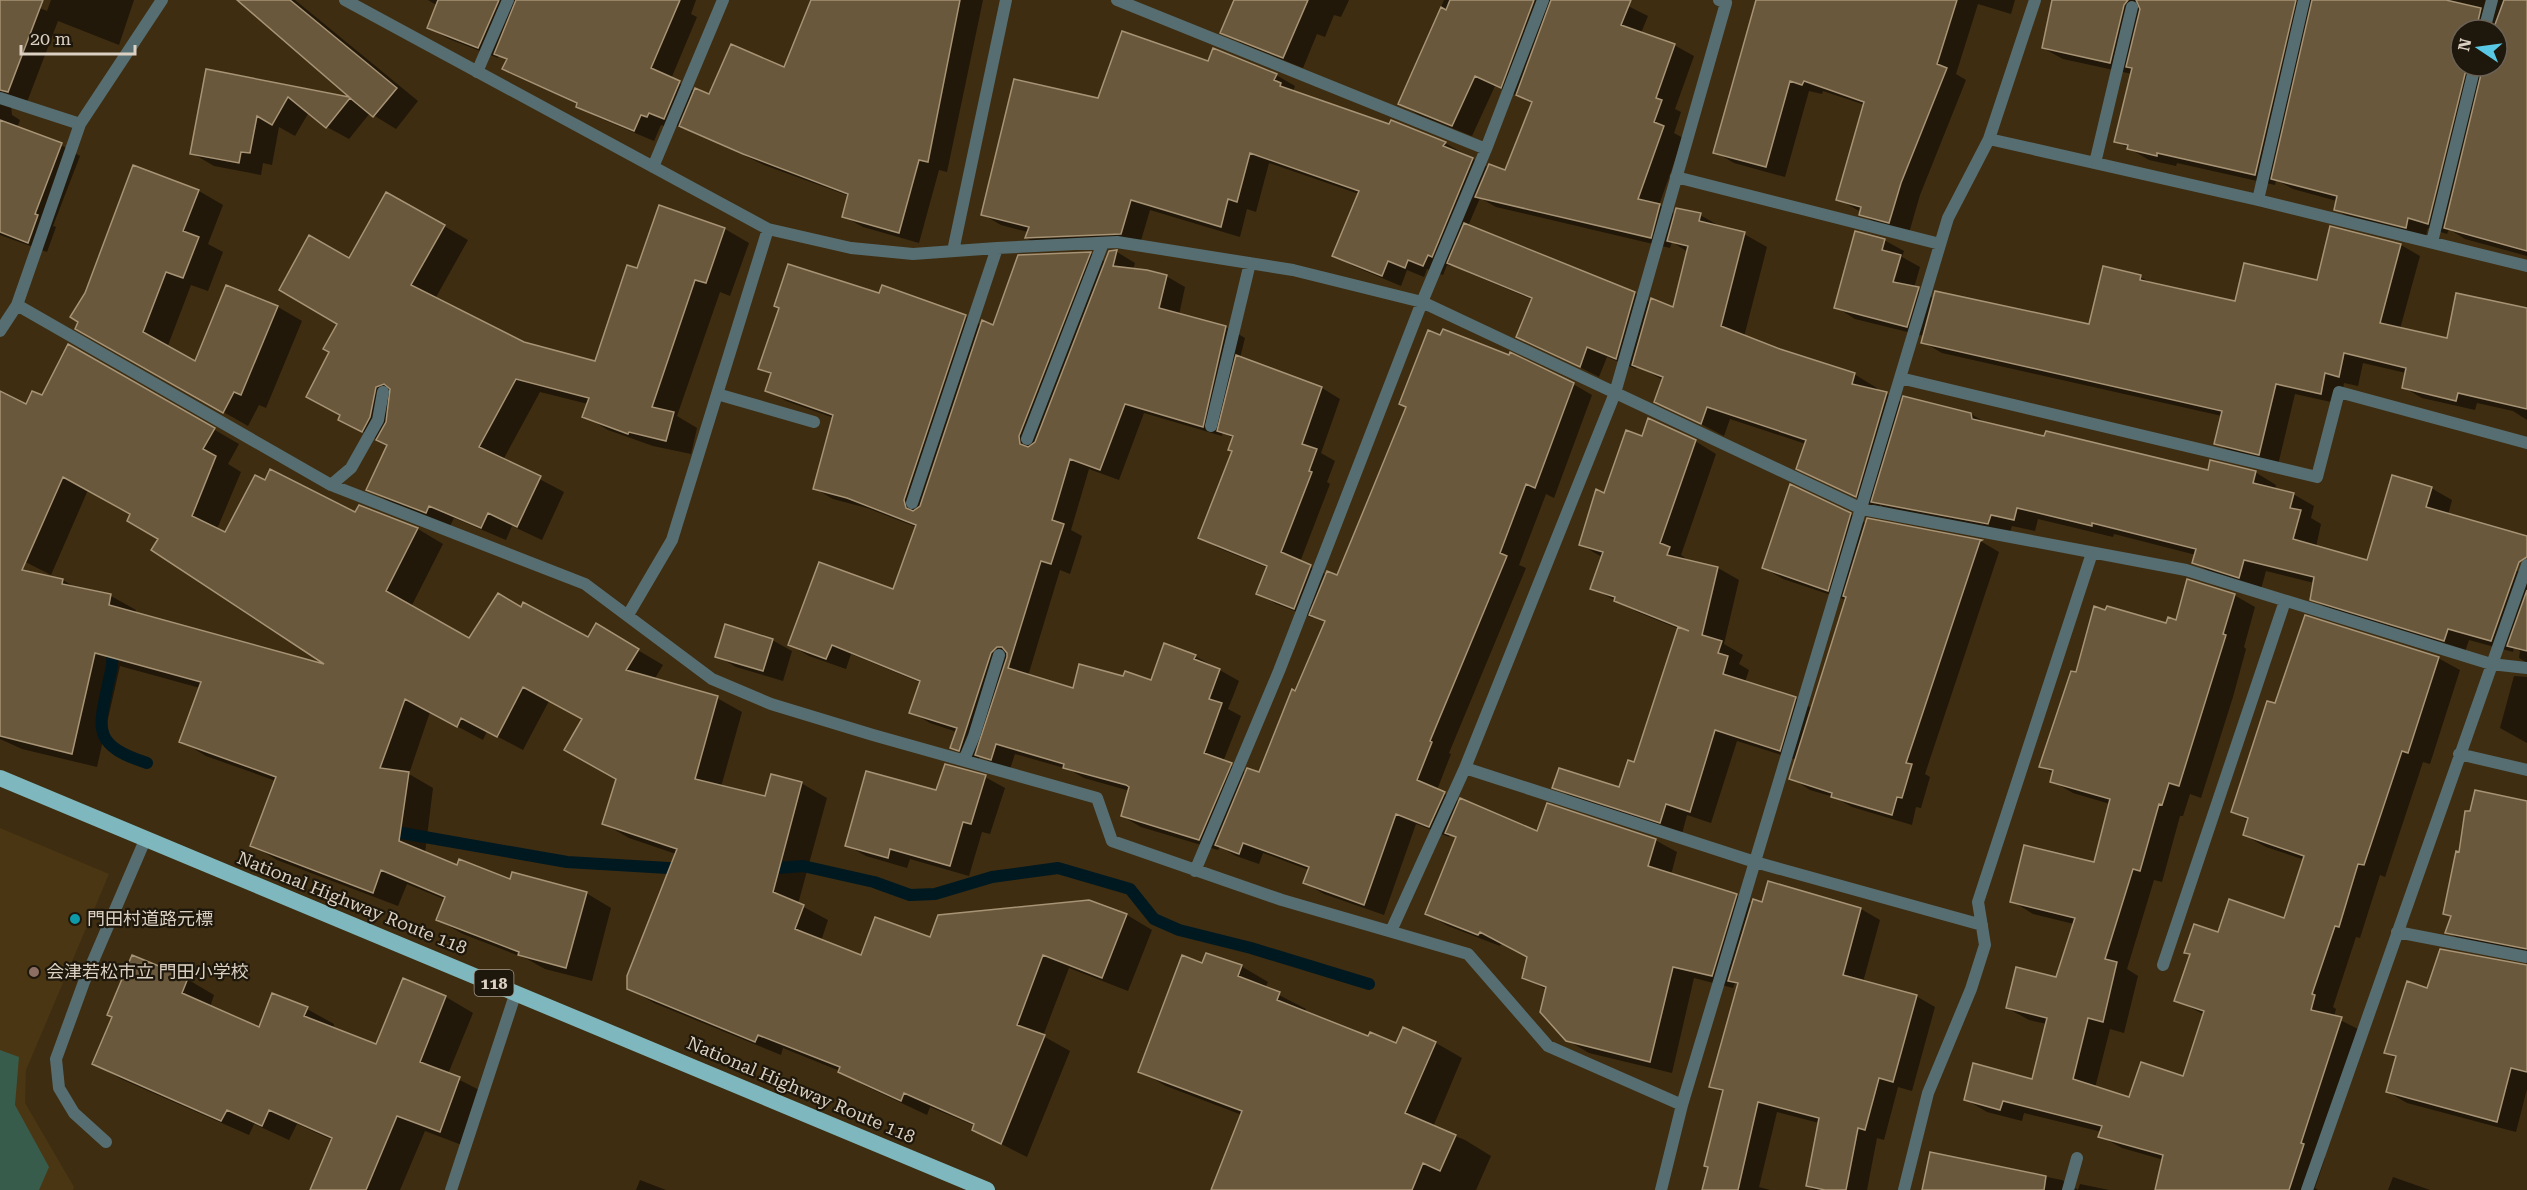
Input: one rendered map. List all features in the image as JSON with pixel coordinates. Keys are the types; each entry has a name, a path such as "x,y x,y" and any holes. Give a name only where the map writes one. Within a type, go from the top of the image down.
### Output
{"highway":[{"name":"National Highway Route 118","path":"0,778 987,1190"}],"street":[{"path":"0,331 17,305 80,124 162,0"},
{"path":"345,0 768,229 851,248 913,254 1117,242 1293,270 1422,302 1862,509 2186,570 2491,664 2527,668"},
{"path":"477,72 508,0"},
{"path":"653,167 723,0"},
{"path":"952,251 1006,0"},
{"path":"1117,0 1486,149"},
{"path":"1195,872 1279,671 1422,302 1486,149 1543,0"},
{"path":"1390,931 1466,768 1615,393 1726,3 1719,0"},
{"path":"1661,1190 1682,1105 1948,218 1989,139 2035,0"},
{"path":"2258,200 2304,0"},
{"path":"2487,18 2492,0"},
{"path":"2095,163 2132,7"},
{"path":"2432,242 2472,78"},
{"path":"0,98 80,124"},
{"path":"1989,139 2258,200 2527,266"},
{"path":"1676,177 1940,244"},
{"path":"628,615 672,540 768,229"},
{"path":"1027,439 1103,243"},
{"path":"912,503 997,248"},
{"path":"1211,426 1250,263"},
{"path":"17,305 330,484 585,584 712,679 771,704 1097,798 1112,841 1195,872 1282,900 1467,954 1548,1046 1682,1105"},
{"path":"1900,378 2317,477 2338,392 2527,443"},
{"path":"330,484 351,468 378,420 383,392"},
{"path":"717,394 814,422"},
{"path":"1904,1190 1928,1094 1971,989 1985,945 1978,902 2092,553"},
{"path":"2307,1190 2527,565"},
{"path":"2163,965 2285,601"},
{"path":"964,760 974,736 999,655"},
{"path":"2459,754 2527,770"},
{"path":"1466,768 1755,862 1982,925"},
{"path":"106,1142 74,1113 59,1088 56,1059 84,982 145,840"},
{"path":"2397,932 2527,957"},
{"path":"452,1190 516,992"},
{"path":"2068,1190 2077,1158"}],"shaded area":[{"name":"会津若松市立 門田小学校","path":"0,828 109,874 26,1070 25,1103 74,1187 73,1190 0,1190"}],"green space":[{"path":"0,1050 19,1057 15,1105 49,1167 39,1190 0,1190"}],"building":[{"path":"0,0 43,0 8,92 0,90"},
{"path":"237,0 290,0 397,88 373,117 350,98 326,128 288,97 272,125 257,116 250,153 241,152 239,163 190,154 206,69 349,97"},
{"path":"438,0 499,0 478,48 427,28"},
{"path":"516,0 680,0 651,68 680,81 664,119 649,113 647,117 641,115 634,131 576,107 577,103 502,69 507,59 494,54"},
{"path":"811,0 960,0 928,162 919,160 899,233 842,217 848,194 743,154 679,126 695,88 709,94 731,44 784,67"},
{"path":"1234,0 1308,0 1283,58 1220,33"},
{"path":"1450,0 1534,0 1501,88 1475,76 1452,126 1398,104 1441,7 1446,10"},
{"path":"1551,0 1631,0 1621,25 1675,44 1656,98 1662,100 1654,122 1664,126 1638,199 1660,204 1651,238 1475,197 1489,164 1505,170 1532,102 1516,95"},
{"path":"1756,0 1957,0 1937,64 1947,68 1901,183 1889,223 1859,215 1861,207 1836,200 1864,102 1804,81 1802,85 1790,81 1766,167 1713,153"},
{"path":"2052,0 2128,0 2124,5 2110,63 2042,48"},
{"path":"2136,0 2296,0 2255,175 2157,153 2157,156 2127,149 2128,145 2114,142 2132,68 2126,67 2140,9"},
{"path":"2312,0 2446,0 2481,8 2479,18 2449,18 2449,78 2464,78 2428,224 2408,218 2406,228 2334,210 2337,196 2271,179"},
{"path":"2504,0 2527,0 2527,251 2444,228 2480,78 2509,78 2509,18 2497,18"},
{"path":"1122,31 1208,61 1213,48 1277,74 1274,80 1281,83 1280,86 1389,124 1391,120 1446,142 1443,146 1473,158 1432,257 1428,255 1423,266 1408,260 1405,268 1388,261 1382,276 1332,256 1359,191 1250,153 1237,202 1228,199 1221,227 1131,200 1121,234 1025,238 1029,227 981,215 1014,79 1098,98"},
{"path":"0,120 62,143 35,214 38,215 28,243 0,232"},
{"path":"133,165 199,190 183,231 199,237 183,278 166,272 143,332 195,361 226,285 278,306 241,395 234,392 223,413 75,329 78,322 70,317 85,293"},
{"path":"386,192 445,225 411,285 524,342 595,361 627,265 637,268 659,205 725,228 706,283 695,280 652,407 674,412 666,441 629,432 628,434 582,417 589,398 516,379 479,447 541,476 517,527 488,513 481,528 429,506 426,513 366,490 387,445 376,440 386,422 390,389 384,384 376,387 370,417 362,432 338,420 340,415 306,397 329,352 323,349 337,324 279,290 309,235 349,258"},
{"path":"1676,208 1701,213 1699,221 1745,232 1721,326 1780,349 1855,373 1852,384 1887,392 1856,497 1796,469 1806,440 1707,407 1701,424 1654,402 1663,377 1632,365 1651,298 1673,307 1688,246 1667,241"},
{"path":"1464,223 1635,292 1616,359 1587,347 1580,367 1516,337 1532,298 1447,263"},
{"path":"2330,226 2401,244 2380,323 2447,338 2456,293 2527,308 2527,409 2458,393 2456,401 2402,388 2406,368 2344,353 2339,377 2325,373 2321,394 2276,384 2259,455 2214,444 2222,411 1921,343 1935,291 2089,324 2103,266 2141,275 2140,280 2235,301 2244,263 2317,280"},
{"path":"1855,231 1885,239 1882,250 1901,255 1893,282 1919,287 1907,327 1834,308"},
{"path":"1117,250 1113,266 1167,275 1159,308 1226,326 1203,427 1125,404 1100,470 1070,459 1052,520 1064,524 1051,564 1041,561 1008,668 1073,688 1079,664 1123,676 1125,671 1151,680 1164,643 1196,655 1194,659 1220,669 1209,699 1222,703 1204,753 1232,763 1199,840 1121,816 1129,787 1126,785 1063,768 1064,764 996,744 991,760 975,755 1007,657 1002,647 997,647 991,653 959,751 950,748 957,728 909,713 920,681 832,645 826,659 788,645 819,562 893,589 916,525 847,498 813,489 833,415 765,391 771,373 758,369 779,308 774,306 788,264 879,293 882,285 966,315 904,500 906,508 913,511 920,506 982,320 993,325 1018,255 1091,252 1019,436 1020,444 1028,447 1035,442 1109,251"},
{"path":"1443,329 1509,355 1510,352 1574,383 1535,488 1526,484 1500,553 1507,556 1430,741 1432,742 1417,780 1445,792 1429,827 1396,814 1364,905 1303,883 1309,867 1243,843 1239,854 1215,845 1247,768 1259,772 1292,689 1295,691 1325,621 1309,615 1327,571 1337,575 1406,407 1399,404 1428,330 1440,335"},
{"path":"68,344 215,428 203,449 216,456 192,516 225,532 255,475 265,480 270,469 355,512 359,505 418,528 386,591 469,638 498,593 521,607 523,602 588,637 596,623 639,649 626,670 718,696 695,779 765,796 771,774 802,782 773,892 804,905 795,929 861,955 875,917 930,937 938,915 1089,900 1127,914 1102,978 1043,955 1017,1025 1045,1035 1001,1144 972,1130 974,1124 904,1093 901,1101 838,1072 840,1067 758,1035 755,1042 627,989 627,976 677,849 602,824 616,779 564,750 582,719 523,687 497,737 461,718 457,727 405,699 380,768 409,772 399,841 457,865 459,859 510,879 512,872 587,892 566,968 518,955 519,952 436,920 445,897 381,870 373,893 250,846 276,777 179,742 201,682 95,653 72,754 0,736 0,391 26,404 32,391 42,395","holes":["63,477 130,514 127,521 158,539 151,550 324,664 109,605 111,594 62,584 63,579 22,570"]},
{"path":"1236,355 1322,387 1302,444 1317,449 1309,471 1312,472 1281,552 1311,565 1294,609 1256,594 1267,566 1198,538 1232,451 1228,450 1233,436 1217,431"},
{"path":"1903,396 1971,413 1972,419 2044,436 2046,431 2208,470 2210,460 2256,471 2253,483 2294,493 2290,508 2301,510 2293,539 2367,560 2392,475 2432,487 2426,507 2527,536 2527,557 2519,562 2491,641 2448,629 2444,641 2310,600 2314,577 2244,560 2239,578 2192,563 2196,549 2092,523 2092,526 2017,508 2014,520 1991,515 1988,524 1871,502"},
{"path":"1648,418 1696,440 1660,543 1670,547 1667,555 1718,567 1702,635 1722,641 1718,653 1728,656 1723,674 1796,697 1780,751 1715,730 1690,812 1666,804 1660,823 1552,788 1559,768 1619,787 1628,760 1634,762 1678,627 1689,631 1614,601 1615,597 1590,589 1603,552 1579,545 1596,489 1604,493 1626,430 1642,436"},
{"path":"1790,484 1851,513 1828,591 1762,568"},
{"path":"1867,518 1982,540 1906,763 1912,764 1902,798 1897,797 1892,815 1831,797 1832,793 1789,779 1846,597 1843,596"},
{"path":"2187,579 2235,594 2223,634 2226,635 2179,786 2169,783 2162,805 2159,804 2140,871 2133,869 2105,959 2117,962 2103,1022 2088,1018 2073,1079 2129,1097 2141,1062 2183,1076 2204,1011 2174,1001 2190,954 2184,953 2194,924 2218,932 2229,899 2284,918 2304,856 2243,835 2248,818 2231,812 2267,701 2275,703 2305,615 2439,657 2408,753 2402,751 2364,865 2358,864 2339,927 2335,926 2312,994 2315,995 2311,1010 2342,1017 2301,1143 2304,1144 2289,1190 2155,1190 2163,1155 2098,1137 2102,1126 2003,1101 2000,1110 1964,1100 1973,1063 2032,1079 2047,1018 2006,1008 2016,967 2056,977 2075,918 2010,902 2024,845 2094,862 2110,799 2050,782 2053,770 2039,767 2071,671 2076,672 2094,606 2105,610 2107,606 2166,623 2168,617 2176,620"},
{"path":"2527,590 2527,651 2507,646"},
{"path":"725,624 773,639 763,671 715,657"},
{"path":"945,764 986,775 971,824 963,822 950,866 890,849 888,858 845,846 866,771 936,790"},
{"path":"2475,790 2527,801 2527,949 2445,933 2451,916 2443,914 2456,851 2459,852 2465,811 2470,811"},
{"path":"1460,798 1537,831 1547,803 1656,839 1648,866 1737,894 1712,976 1673,967 1650,1062 1566,1041 1540,1012 1546,987 1522,978 1527,957 1480,932 1478,935 1425,914 1456,837 1445,833"},
{"path":"1768,881 1861,908 1843,975 1917,995 1893,1082 1879,1078 1865,1130 1858,1128 1846,1190 1825,1190 1806,1186 1819,1118 1758,1102 1738,1190 1702,1190 1708,1167 1704,1166 1723,1090 1709,1087 1738,983 1728,981 1753,899 1762,902"},
{"path":"2440,949 2527,965 2527,1072 2511,1068 2497,1122 2386,1092 2396,1056 2384,1053 2407,981 2427,988"},
{"path":"1206,953 1242,965 1238,976 1280,992 1277,1000 1368,1036 1370,1032 1396,1043 1403,1027 1436,1042 1405,1113 1456,1135 1440,1171 1423,1163 1412,1190 1211,1190 1242,1111 1138,1072 1182,955 1202,963"},
{"path":"132,955 188,978 182,993 259,1027 272,993 308,1007 304,1016 376,1044 403,978 446,996 420,1062 460,1077 440,1132 397,1116 366,1190 310,1190 332,1138 269,1110 262,1126 227,1110 221,1121 92,1064 112,1017 107,1015"},
{"path":"1930,1152 2046,1176 2044,1190 1922,1190"}],"waterway":[{"path":"108,643 112,662 103,708 103,732 107,741 115,749 147,763"},
{"path":"385,830 567,862 685,869"},
{"path":"765,869 803,866 874,882 910,895 935,894 992,877 1058,868 1130,889 1154,919 1179,930 1251,948 1369,984"}],"place":[{"name":"門田村道路元標","path":"75,919"},
{"name":"会津若松市立 門田小学校","path":"34,972"}]}
